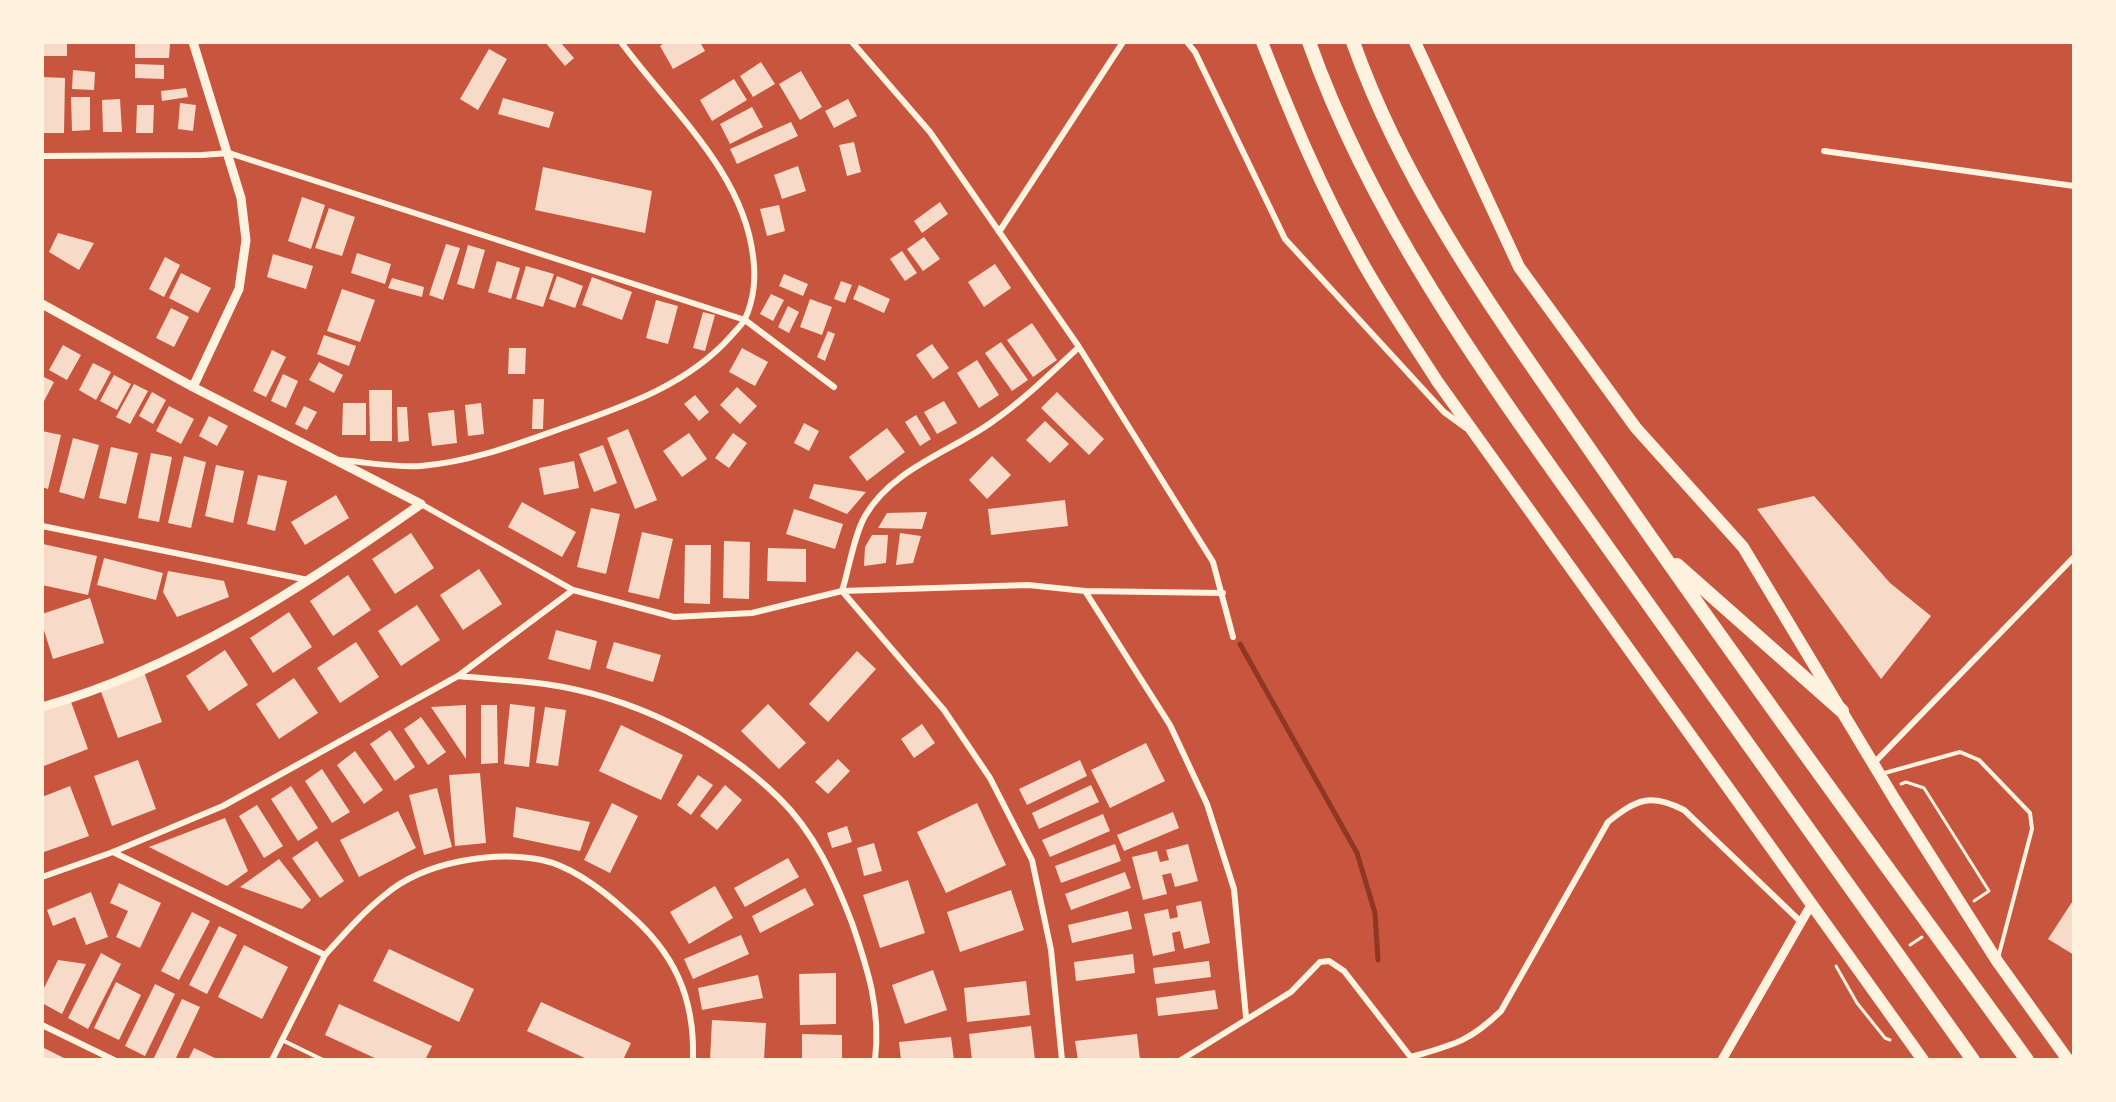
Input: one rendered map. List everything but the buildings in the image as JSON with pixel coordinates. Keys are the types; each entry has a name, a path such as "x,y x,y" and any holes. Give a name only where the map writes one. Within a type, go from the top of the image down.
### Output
{"highway":[{"path":"1309,42 1328,97 1391,221 1472,356 1972,1060"},
{"path":"1353,42 1424,199 1501,321 1657,547 2027,1060"},
{"path":"1657,547 1842,711"}],"main road":[{"path":"1262,42 1295,127 1360,258 1437,381 1731,787 1811,904 1923,1060"},
{"path":"1415,42 1519,267 1636,428 1743,547 1888,789 1997,961 2068,1060"}],"street":[{"path":"193,42 229,153 241,198 246,240 239,289 194,387"},
{"path":"336,460 420,466 482,457 603,413 663,388 715,354 745,320 755,287 753,256 748,231 728,184 697,135 621,42"},
{"path":"852,42 930,132 1079,347 1213,562 1233,638"},
{"path":"999,232 1123,42"},
{"path":"1187,42 1195,52 1285,239 1444,412 1477,436"},
{"path":"1824,151 2074,186"},
{"path":"42,156 229,153 745,320 834,387"},
{"path":"42,304 194,387 421,504 573,590 674,617 752,613 842,591 1028,585 1085,591 1222,593"},
{"path":"842,591 864,517 888,487 943,450 991,423 1033,390 1079,347"},
{"path":"42,707 86,694 174,658 312,581 421,504"},
{"path":"42,526 312,581"},
{"path":"1876,769 2074,557"},
{"path":"42,877 113,852 223,806 458,676 573,590"},
{"path":"842,591 944,710 990,778 1032,860 1051,950 1062,1060"},
{"path":"1085,591 1170,725 1207,804 1234,889 1246,1017"},
{"path":"458,676 546,684 619,702 700,738 780,798 810,835 836,879 870,975 878,1033 875,1060"},
{"path":"1181,1060 1246,1017 1291,992 1320,962 1329,961 1344,971 1361,996 1412,1058 1450,1046 1478,1033 1501,1011 1608,822 1628,806 1649,799 1668,802 1684,810 1801,922"},
{"path":"113,852 325,955"},
{"path":"272,1060 325,955 387,892 423,874 456,862 487,856 543,860 591,883 621,906 658,941 680,978 686,999 693,1060"},
{"path":"1722,1060 1811,904"},
{"path":"42,1025 114,1060"}],"lane":[{"path":"1876,769 1960,752 1979,760 2030,813 2032,830 1997,961"},
{"path":"282,1040 323,1060"}],"path":[{"path":"1888,789 1906,782 1924,788 1989,891 1971,904"},
{"path":"1906,948 1924,935"},
{"path":"1842,965 1833,956 1857,1004"}],"waterway":[{"path":"1240,644 1357,853 1375,913 1378,960"}]}
